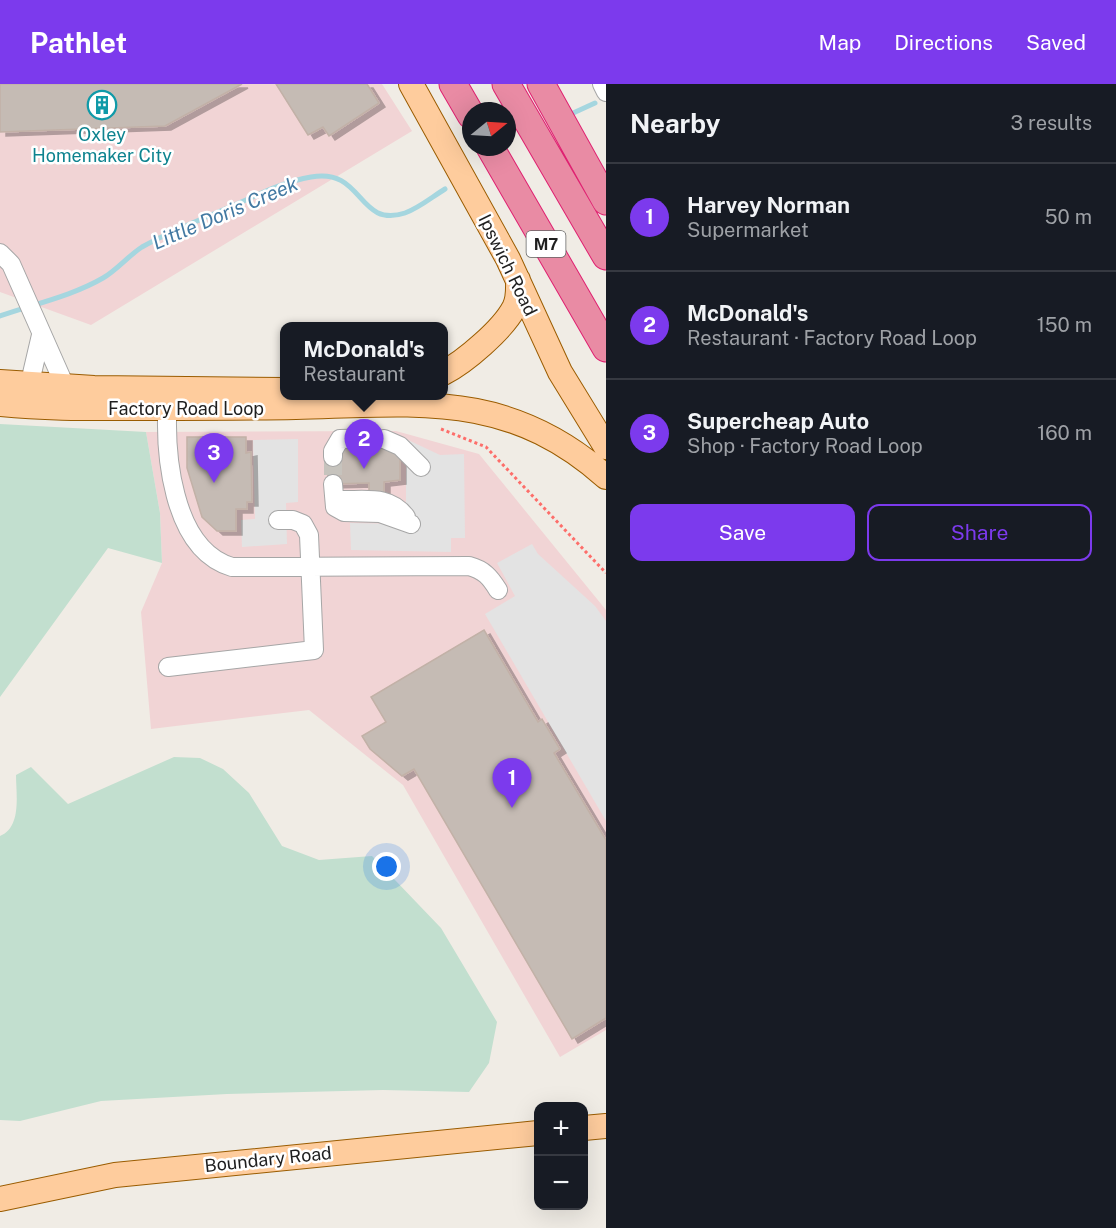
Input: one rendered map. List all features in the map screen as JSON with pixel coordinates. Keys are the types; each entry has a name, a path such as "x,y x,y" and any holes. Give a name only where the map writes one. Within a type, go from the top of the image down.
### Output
{"highway":[{"path":"453,84 463,102"},
{"name":"M7","path":"506,84 606,256"},
{"path":"541,84 606,201"},
{"name":"M7","path":"495,156 606,348"}],"main road":[{"name":"Ipswich Road","path":"411,84 518,280 560,372 606,447"},
{"path":"448,370 466,359 510,314 519,295 518,280"},
{"name":"Factory Road Loop","path":"0,382 27,395"},
{"name":"Factory Road Loop","path":"167,398 280,390"},
{"name":"Factory Road Loop","path":"0,404 27,395 409,403 465,407 496,414 526,425 560,442 606,477"},
{"path":"588,1128 606,1126"},
{"name":"Boundary Road","path":"0,1199 115,1175 534,1132"}],"lane":[{"path":"602,84 606,92"},
{"path":"0,254 11,264 21,286 64,397"},
{"path":"27,395 40,335"},
{"path":"167,398 166,447 187,529 198,545 216,561 232,567 469,566 480,568 490,576 498,590"},
{"path":"333,457 333,451 340,439 379,438 400,446 421,467"},
{"path":"333,492 382,500 399,508 411,524"},
{"path":"168,667 314,650 309,535 303,524 293,520 278,520"}],"path":[{"path":"431,426 481,443 486,447 606,573"}],"shaded area":[{"path":"0,84 382,84 412,131 91,325 0,292"},
{"path":"396,431 479,454 606,610 606,1030 560,1057 403,785 309,710 151,729 141,612 162,563 160,513 146,432"},
{"path":"298,439 298,502 286,503 287,544 242,547 241,520 255,519 253,440"},
{"path":"406,439 440,455 464,454 465,538 451,538 451,552 351,550 350,523 406,524"},
{"path":"532,544 538,554 595,606 606,621 606,821 485,614 515,596 497,563"}],"green space":[{"path":"0,424 146,432 160,513 162,563 108,548 0,697"},
{"path":"174,757 200,758 223,769 249,793 282,846 319,860 372,856 441,928 497,1022 489,1063 469,1092 383,1090 227,1094 101,1101 20,1121 0,1120 0,836 7,832 15,818 16,775 31,767 68,804"}],"building":[{"name":"Oxley Homemaker City","path":"0,84 242,84 165,126 0,132"},
{"path":"276,84 367,84 379,103 329,136 323,127 308,135"},
{"path":"187,437 246,437 246,453 251,452 252,502 247,502 247,509 236,509 236,531 217,531 202,517 187,468"},
{"path":"339,443 392,443 400,456 400,480 384,482 384,495 369,495 369,483 328,484 328,457"},
{"path":"484,630 538,722 542,719 560,749 554,753 606,840 606,1018 572,1039 414,769 402,776 370,749 362,736 386,722 371,697"}],"waterway":[{"name":"Little Doris Creek","path":"571,114 595,103"},
{"name":"Little Doris Creek","path":"0,316 66,295 91,284 108,275 142,247 153,241 290,182 328,176 351,188 378,213 389,216 410,211 445,189"}],"tunnel":[{"path":"333,457 333,484"}],"place":[{"name":"Oxley Homemaker City","path":"102,105"},
{"name":"McDonald's","path":"364,469"},
{"name":"Supercheap Auto","path":"214,483"},
{"name":"Harvey Norman","path":"512,808"}]}
